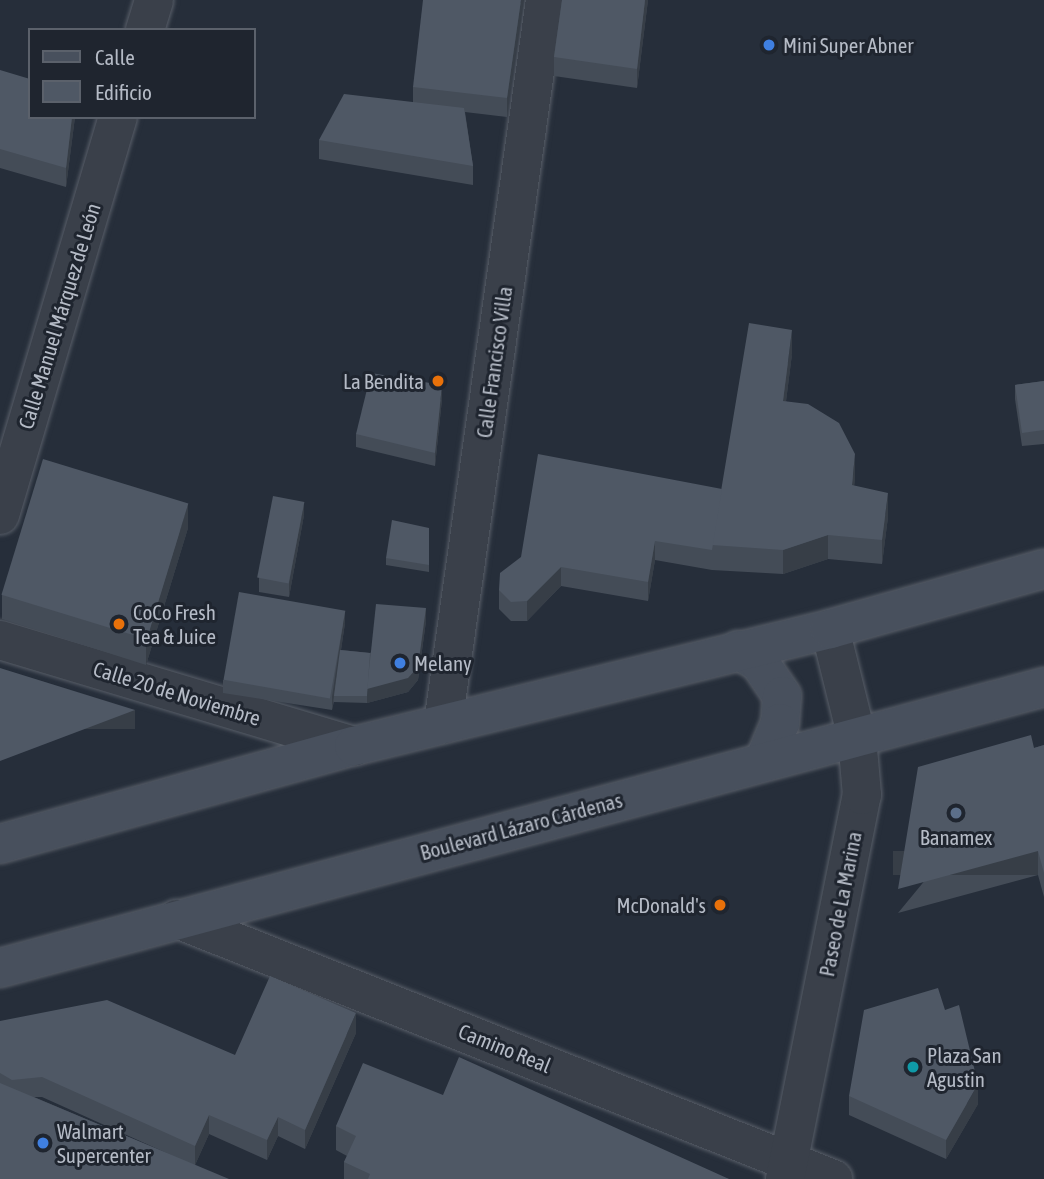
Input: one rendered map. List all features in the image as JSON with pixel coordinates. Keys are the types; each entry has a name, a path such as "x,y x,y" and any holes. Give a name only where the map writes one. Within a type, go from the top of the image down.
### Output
{"main road":[{"path":"0,844 354,747 830,629 1044,569"},
{"path":"738,650 760,662 782,696 780,723 764,761"},
{"name":"Boulevard Lázaro Cárdenas","path":"0,968 1044,687"}],"street":[{"path":"146,28 154,0"},
{"name":"Calle Francisco Villa","path":"443,724 545,0"},
{"name":"Calle Manuel Márquez de León","path":"0,515 117,119"},
{"name":"Paseo de La Marina","path":"786,1170 862,795 857,738 830,629"},
{"name":"Calle 20 de Noviembre","path":"0,640 354,747"},
{"name":"Camino Real","path":"177,919 786,1170 832,1179"}],"building":[{"path":"423,0 521,0 507,98 413,87"},
{"path":"562,0 645,0 637,69 554,57"},
{"path":"0,70 28,78 28,119 72,119 66,168 0,149"},
{"path":"344,94 464,108 473,166 319,140"},
{"path":"749,323 792,330 783,401 808,404 839,423 855,454 852,485 888,493 882,540 828,535 783,550 712,545"},
{"path":"371,373 442,385 435,453 356,434"},
{"path":"1044,381 1044,430 1022,433 1015,385"},
{"path":"538,454 722,489 712,550 655,541 648,582 561,567 527,601 511,602 499,590 500,573 521,557"},
{"path":"43,459 188,503 147,639 1,595"},
{"path":"273,496 304,502 289,584 257,577"},
{"path":"392,520 429,528 429,565 386,558"},
{"path":"239,592 345,611 330,698 224,680"},
{"path":"376,604 426,608 418,667 408,678 367,689"},
{"path":"340,650 370,653 367,696 334,696"},
{"path":"0,668 135,710 0,761"},
{"path":"1031,735 1034,748 1044,745 1044,873 1038,851 898,889 918,767"},
{"path":"270,976 356,1013 305,1130 278,1117 267,1140 209,1115 195,1146 42,1077 12,1080 0,1073 0,1021 107,1000 235,1055"},
{"name":"Plaza San Agustin","path":"938,988 945,1010 959,1005 978,1084 946,1140 849,1096 864,1010"},
{"path":"459,1057 729,1179 368,1179 370,1174 344,1162 356,1136 336,1126 363,1063 443,1095"},
{"path":"0,1083 229,1179 0,1179"}],"place":[{"name":"Mini Super Abner","path":"769,45"},
{"name":"La Bendita","path":"438,381"},
{"name":"CoCo Fresh Tea & Juice","path":"119,624"},
{"name":"Melany","path":"400,663"},
{"name":"Banamex","path":"956,813"},
{"name":"McDonald's","path":"720,905"},
{"name":"Plaza San Agustin","path":"913,1067"},
{"name":"Walmart Supercenter","path":"43,1143"}]}
